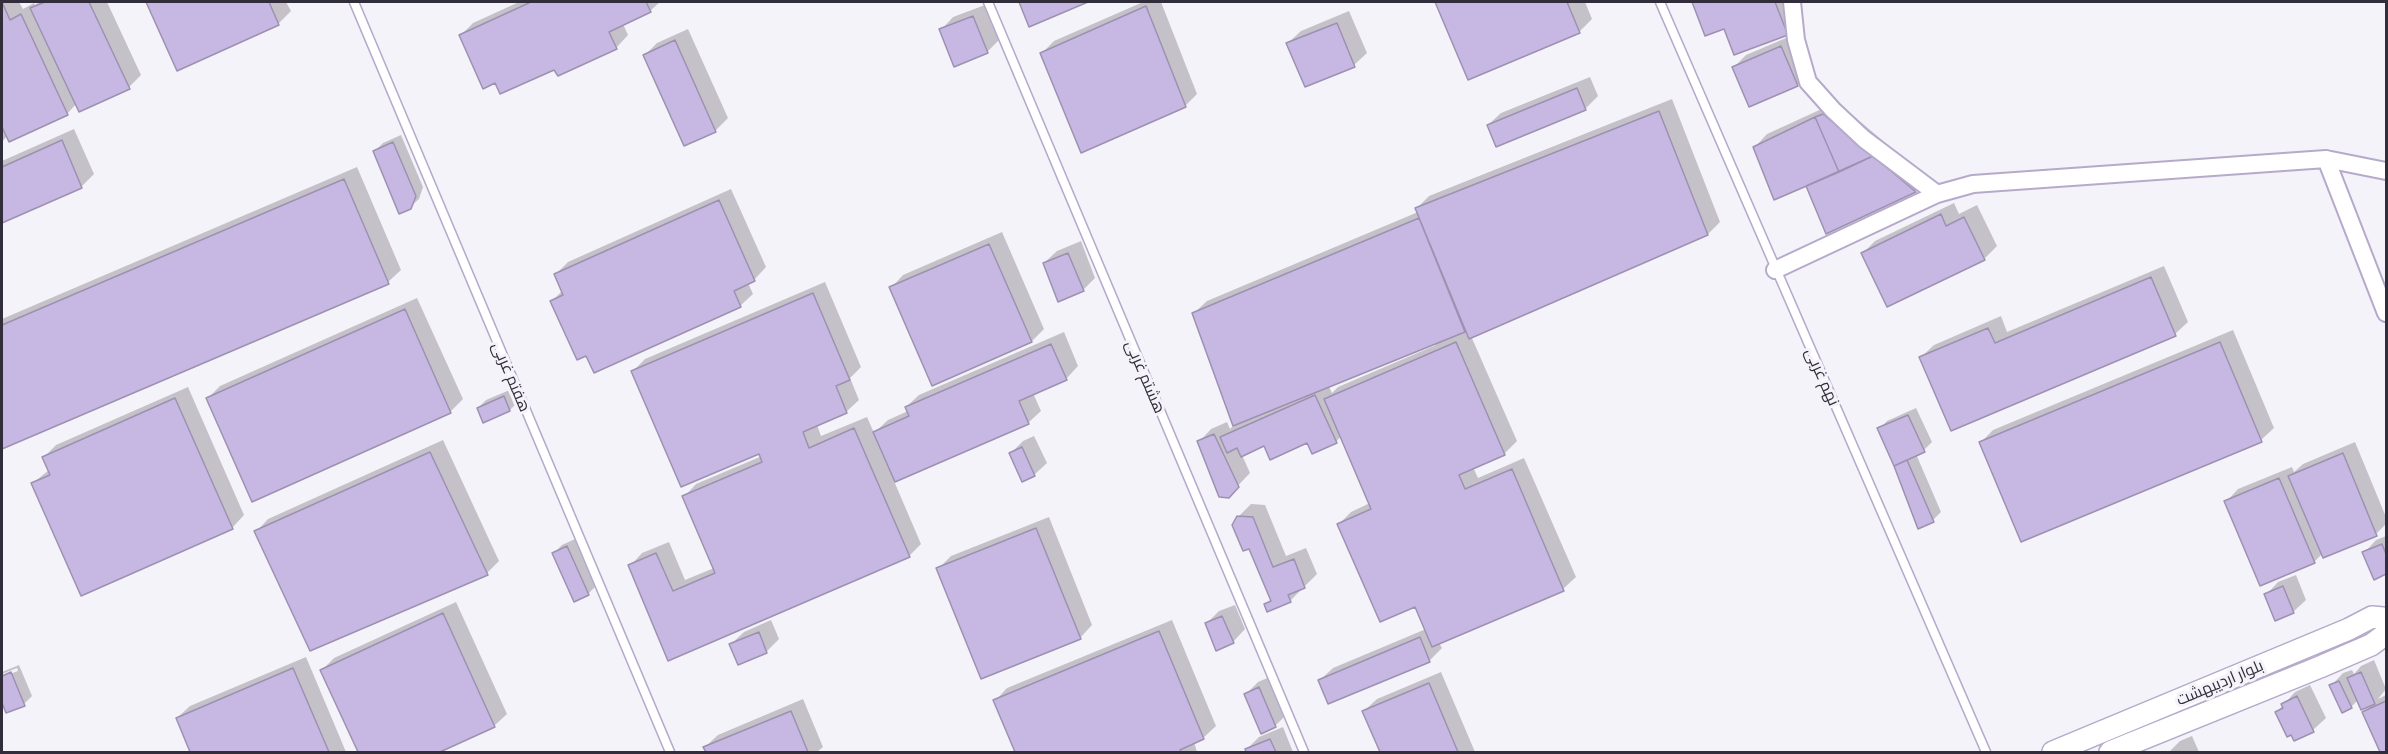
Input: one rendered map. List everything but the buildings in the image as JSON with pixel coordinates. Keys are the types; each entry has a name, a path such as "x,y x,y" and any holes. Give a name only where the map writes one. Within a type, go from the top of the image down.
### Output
{"street":[{"path":"1792,2 1796,40 1808,82 1864,139 1937,194"},
{"path":"1775,270 1937,194 1974,184 2326,159 2386,171"},
{"path":"2326,159 2386,313"},
{"name":"بلوار اردیبهشت","path":"2053,753 2372,617 2383,618 2386,621"},
{"name":"بلوار اردیبهشت","path":"2110,753 2320,667 2371,645 2386,634"}],"lane":[{"name":"هفتم غربی","path":"354,2 670,753"},
{"name":"هشتم غربی","path":"988,2 1304,753"},
{"name":"نهم غربی","path":"1660,2 1986,753"}]}
